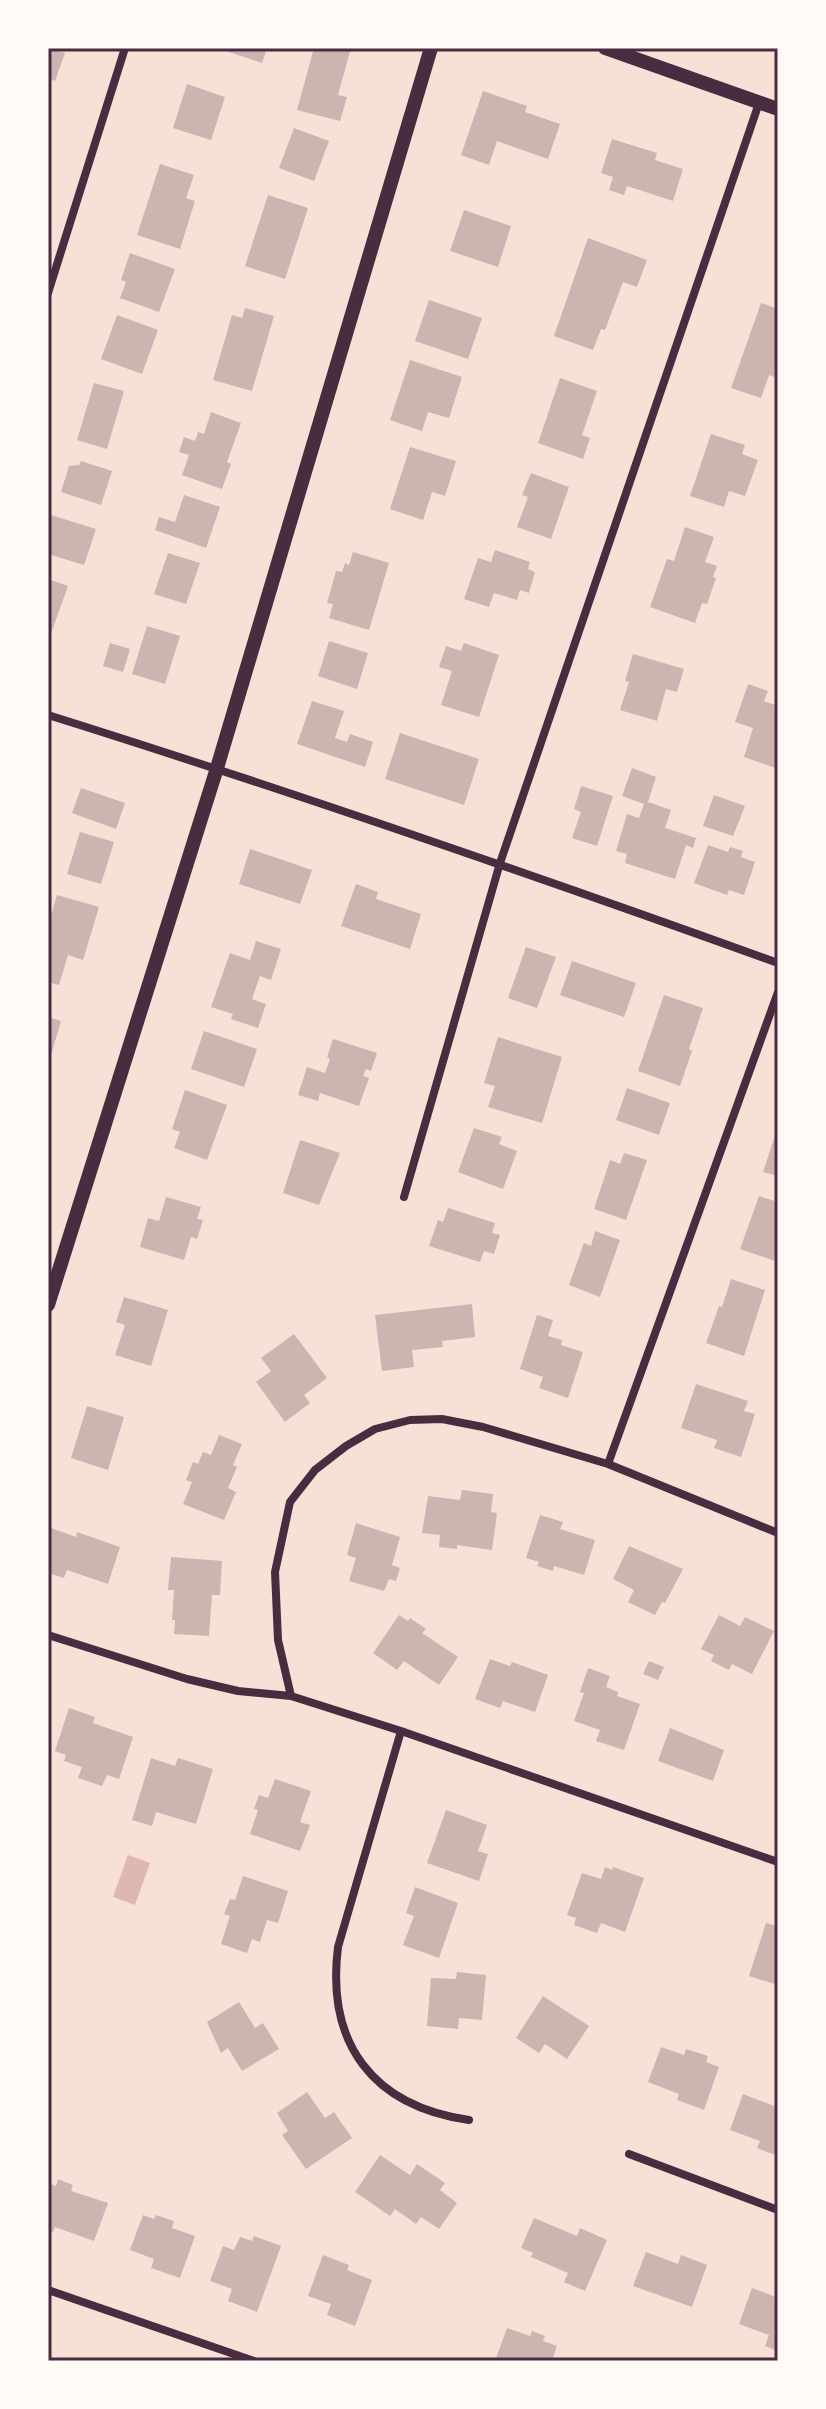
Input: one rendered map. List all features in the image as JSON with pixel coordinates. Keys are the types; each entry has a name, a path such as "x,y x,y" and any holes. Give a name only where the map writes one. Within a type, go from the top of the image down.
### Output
{"street":[{"path":"48,293 125,48"},
{"path":"48,1305 217,768 431,48"},
{"path":"605,48 778,109"},
{"path":"404,1197 500,863 759,103"},
{"path":"48,715 500,863 778,963"},
{"path":"608,1464 778,992"},
{"path":"291,1696 278,1640 275,1605 275,1572 290,1502 315,1470 375,1429 410,1420 442,1419 483,1427 608,1464 778,1533"},
{"path":"48,1635 187,1679 238,1691 291,1696 778,1862"},
{"path":"401,1731 338,1947 334,1978 337,2007 346,2035 362,2063 385,2088 410,2104 440,2116 469,2120"},
{"path":"629,2154 778,2210"},
{"path":"48,2290 254,2361"}],"shaded area":[{"path":"128,1855 150,1863 135,1905 113,1897"}],"building":[{"path":"48,48 65,53 55,81 48,78"},
{"path":"217,48 267,48 262,63"},
{"path":"314,48 351,48 338,95 347,97 340,121 297,110"},
{"path":"187,84 225,97 211,140 173,128"},
{"path":"483,91 527,106 525,112 560,124 548,159 497,141 489,165 461,155"},
{"path":"294,128 329,141 314,181 279,168"},
{"path":"612,139 657,153 655,160 683,169 673,201 627,186 624,195 609,190 613,177 601,173"},
{"path":"160,164 194,175 186,198 195,201 180,249 137,235"},
{"path":"268,195 308,208 285,279 245,266"},
{"path":"464,210 511,226 498,267 450,251"},
{"path":"588,238 647,260 637,287 623,282 605,330 601,329 593,350 554,336"},
{"path":"130,253 175,269 159,312 120,298 126,282 121,280"},
{"path":"429,300 482,318 468,359 415,341"},
{"path":"761,303 778,309 778,366 774,377 769,375 761,398 731,388"},
{"path":"245,308 274,316 252,391 213,380 232,315 242,318"},
{"path":"117,315 158,330 142,374 101,359"},
{"path":"410,360 462,377 449,418 428,412 422,431 390,420"},
{"path":"560,378 597,391 582,435 590,438 583,459 538,443"},
{"path":"94,383 124,391 107,449 77,440"},
{"path":"211,412 241,423 227,462 231,464 222,489 182,475 189,455 179,452 184,437 195,441 198,432 204,434"},
{"path":"711,434 745,445 742,454 758,460 745,496 729,491 724,507 690,496"},
{"path":"410,447 456,461 445,496 432,492 423,520 390,509"},
{"path":"81,461 112,471 101,505 61,492 69,466 79,465"},
{"path":"531,473 569,487 551,539 517,527 528,497 522,495"},
{"path":"184,495 220,507 206,548 155,530 159,517 175,522"},
{"path":"51,515 96,529 84,565 48,554"},
{"path":"685,527 714,537 705,562 717,566 713,577 716,578 707,604 702,603 695,623 650,607 667,559 674,561"},
{"path":"495,550 530,562 528,569 535,572 529,593 520,590 517,600 494,593 489,607 464,599 478,558 491,562"},
{"path":"353,552 389,563 369,630 329,618 333,604 327,603 336,571 342,572 345,563 349,565"},
{"path":"168,553 200,563 186,604 154,594"},
{"path":"48,579 68,586 48,642"},
{"path":"147,626 180,636 165,684 132,674"},
{"path":"329,641 368,653 357,689 318,676"},
{"path":"110,643 130,649 123,672 103,666"},
{"path":"464,643 499,655 479,717 441,705 452,671 439,667 446,646 461,651"},
{"path":"633,654 684,669 677,692 666,689 657,721 620,710 629,682 625,681"},
{"path":"748,684 768,691 764,701 778,706 778,769 744,757 753,728 735,722"},
{"path":"312,701 344,711 335,738 347,742 350,734 373,742 365,767 297,744"},
{"path":"400,733 479,759 464,805 385,779"},
{"path":"632,768 656,777 648,802 671,810 665,828 696,838 693,848 686,845 675,879 625,863 627,854 616,851 627,814 639,818 644,804 622,796"},
{"path":"581,786 613,796 597,846 572,838 581,812 574,809"},
{"path":"81,788 125,803 116,829 72,813"},
{"path":"714,795 745,806 733,836 703,826"},
{"path":"80,832 114,842 101,884 67,874"},
{"path":"708,845 728,852 730,847 743,851 741,857 755,862 744,895 729,890 727,895 694,883"},
{"path":"250,849 312,870 300,904 239,884"},
{"path":"356,884 378,892 376,899 421,914 410,949 341,926"},
{"path":"57,895 99,907 83,960 68,955 59,985 48,982 48,926"},
{"path":"256,941 281,949 271,980 260,976 252,999 266,1004 258,1028 231,1019 233,1014 211,1007 230,953 250,960"},
{"path":"526,947 556,957 537,1008 508,998"},
{"path":"572,961 636,983 624,1017 560,995"},
{"path":"664,995 703,1008 680,1086 638,1071"},
{"path":"48,1017 61,1021 49,1062 48,1062"},
{"path":"204,1031 257,1049 244,1087 191,1069"},
{"path":"498,1037 562,1057 542,1123 488,1107 495,1086 484,1083"},
{"path":"333,1039 377,1053 371,1071 366,1069 363,1076 369,1078 359,1106 320,1093 318,1101 298,1095 307,1067 325,1073"},
{"path":"627,1088 670,1103 659,1135 616,1120"},
{"path":"185,1090 227,1105 207,1160 174,1148 180,1132 172,1129"},
{"path":"474,1128 502,1137 499,1144 517,1151 503,1189 458,1172"},
{"path":"775,1135 778,1136 778,1176 763,1172"},
{"path":"300,1140 340,1153 319,1205 283,1193"},
{"path":"624,1153 647,1160 626,1220 594,1209 610,1160 620,1164"},
{"path":"759,1196 778,1202 778,1262 740,1249"},
{"path":"166,1197 201,1207 197,1219 203,1220 197,1239 191,1237 184,1260 140,1247 148,1218 159,1221"},
{"path":"448,1208 495,1223 492,1233 500,1235 494,1254 484,1251 480,1262 429,1246 438,1220 443,1222"},
{"path":"595,1231 620,1240 600,1297 569,1285 584,1243 591,1246"},
{"path":"731,1279 765,1290 744,1356 706,1343"},
{"path":"124,1297 168,1310 151,1366 115,1355 125,1325 116,1322"},
{"path":"472,1304 475,1337 442,1341 443,1347 412,1350 414,1367 382,1371 375,1315"},
{"path":"537,1315 553,1320 548,1336 562,1340 561,1345 583,1352 568,1398 539,1388 543,1377 520,1369"},
{"path":"294,1334 327,1378 304,1395 310,1403 285,1422 256,1382 271,1371 261,1358"},
{"path":"696,1384 748,1401 744,1411 755,1414 741,1457 714,1448 717,1440 681,1428"},
{"path":"87,1406 124,1417 108,1470 71,1458"},
{"path":"219,1435 242,1444 228,1488 236,1492 224,1520 183,1504 192,1482 186,1480 193,1462 198,1464 203,1452 211,1455"},
{"path":"462,1490 493,1494 491,1512 497,1513 492,1550 457,1545 457,1549 439,1547 440,1535 422,1533 428,1496 460,1500"},
{"path":"540,1515 563,1522 560,1529 595,1540 584,1575 554,1566 553,1571 537,1566 539,1562 526,1558"},
{"path":"356,1523 400,1537 392,1565 400,1568 396,1581 389,1579 384,1591 349,1581 356,1558 347,1555"},
{"path":"51,1528 76,1537 77,1532 120,1547 108,1584 67,1570 64,1578 48,1573"},
{"path":"629,1546 683,1569 655,1615 628,1602 634,1590 613,1579"},
{"path":"171,1557 222,1561 220,1595 212,1595 209,1636 174,1634 174,1590 168,1590"},
{"path":"399,1615 408,1621 410,1618 426,1629 422,1633 458,1657 439,1685 404,1661 397,1670 373,1653"},
{"path":"719,1615 740,1626 745,1617 774,1631 752,1674 732,1664 729,1670 711,1661 714,1655 701,1649"},
{"path":"490,1659 510,1666 512,1662 548,1675 535,1712 503,1701 500,1708 475,1699"},
{"path":"649,1661 664,1667 658,1680 643,1674"},
{"path":"588,1668 610,1676 606,1687 618,1692 617,1696 640,1704 624,1750 596,1741 600,1730 574,1721 584,1693 580,1692"},
{"path":"69,1708 95,1717 93,1723 133,1737 119,1779 107,1775 102,1786 78,1778 82,1767 64,1761 66,1755 55,1751"},
{"path":"670,1728 724,1750 713,1781 658,1761"},
{"path":"151,1758 175,1766 178,1758 213,1769 196,1824 156,1812 152,1826 132,1820"},
{"path":"275,1779 311,1791 300,1822 310,1825 300,1851 250,1834 259,1795 268,1798"},
{"path":"446,1810 487,1825 478,1851 488,1854 479,1881 427,1863"},
{"path":"605,1867 644,1878 625,1932 601,1923 597,1933 574,1925 576,1918 567,1915 582,1873 601,1879"},
{"path":"243,1876 288,1891 278,1923 267,1920 260,1942 252,1939 247,1953 221,1944 230,1916 224,1914 230,1899 235,1900"},
{"path":"415,1887 458,1903 439,1958 403,1945 414,1916 406,1913"},
{"path":"766,1923 778,1926 778,1985 749,1976"},
{"path":"457,1972 486,1975 482,2020 459,2018 458,2029 427,2026 431,1978 456,1979"},
{"path":"543,1996 589,2026 567,2059 545,2044 539,2053 516,2038"},
{"path":"239,2002 255,2028 263,2023 279,2049 242,2071 228,2048 221,2053 207,2022"},
{"path":"661,2047 684,2055 686,2049 708,2056 706,2062 719,2067 704,2110 677,2100 679,2094 648,2082"},
{"path":"307,2092 325,2118 334,2112 352,2138 306,2169 282,2135 288,2131 277,2113"},
{"path":"743,2094 774,2106 778,2096 778,2156 757,2148 760,2141 730,2130"},
{"path":"380,2155 410,2175 417,2164 445,2183 440,2190 457,2203 439,2229 421,2217 416,2224 395,2209 390,2216 355,2192"},
{"path":"58,2179 73,2185 71,2191 108,2203 94,2241 55,2227 52,2233 48,2231 48,2183 56,2186"},
{"path":"143,2215 154,2219 156,2215 174,2221 172,2228 195,2236 180,2278 151,2268 154,2259 130,2250"},
{"path":"534,2218 577,2236 580,2228 607,2240 585,2291 564,2282 568,2273 531,2257 533,2253 521,2248"},
{"path":"254,2236 281,2246 257,2312 228,2301 232,2289 210,2281 223,2246 234,2250 240,2237 252,2241"},
{"path":"646,2252 678,2264 681,2255 707,2265 692,2307 633,2286"},
{"path":"323,2255 349,2265 347,2270 372,2280 355,2326 327,2315 331,2304 308,2296"},
{"path":"752,2288 778,2298 778,2351 765,2346 769,2335 739,2324"},
{"path":"507,2328 530,2336 532,2331 545,2336 543,2341 557,2346 552,2361 495,2361"}]}
